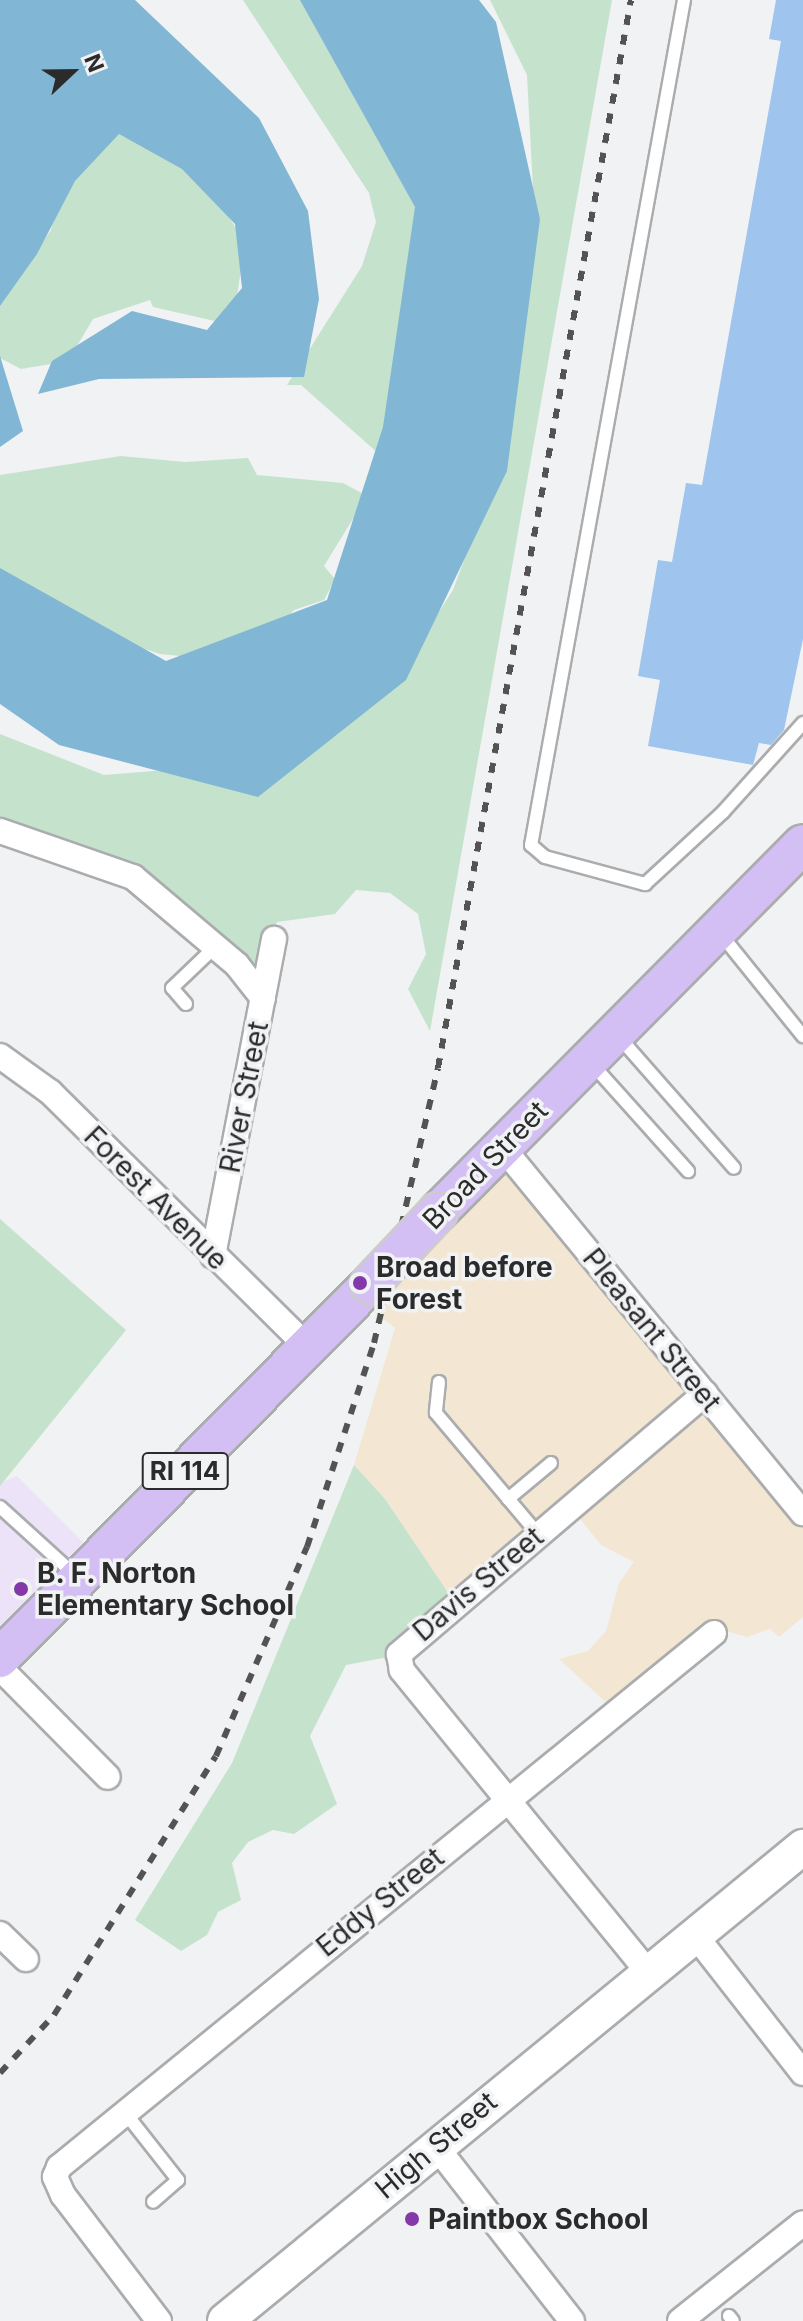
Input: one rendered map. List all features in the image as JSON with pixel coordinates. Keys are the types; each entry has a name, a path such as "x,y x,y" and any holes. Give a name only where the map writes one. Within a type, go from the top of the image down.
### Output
{"main road":[{"name":"Broad Street","path":"0,1658 370,1284 587,1059 801,852"}],"street":[{"path":"0,831 133,877 216,946 263,998"},
{"name":"River Street","path":"213,1256 274,939"},
{"name":"Forest Avenue","path":"0,1056 50,1092 307,1346"},
{"name":"Pleasant Street","path":"502,1147 803,1513"},
{"name":"Davis Street","path":"648,1972 574,1877 402,1670 399,1654 705,1394"},
{"name":"Eddy Street","path":"159,2321 55,2177 68,2157 714,1633"},
{"path":"0,1668 108,1777"},
{"name":"High Street","path":"232,2319 435,2145 803,1847"},
{"path":"0,1934 26,1959"},
{"path":"695,1935 803,2073"},
{"path":"435,2145 572,2321"},
{"path":"680,2321 803,2223"}],"lane":[{"path":"684,0 531,845 545,857 645,884 723,812 803,723"},
{"path":"717,930 803,1036"},
{"path":"186,1004 172,988 216,946"},
{"path":"615,1031 734,1168"},
{"path":"587,1059 688,1171"},
{"path":"439,1382 436,1413 538,1534"},
{"path":"508,1499 551,1463"},
{"path":"0,1507 77,1577"},
{"path":"123,2110 178,2180 153,2202"}],"shaded area":[{"path":"496,1152 803,1522 803,1617 779,1637 770,1629 747,1637 716,1628 610,1706 559,1659 588,1651 606,1631 619,1583 634,1562 601,1545 570,1506 453,1600 385,1499 354,1465 395,1328 355,1297"},
{"name":"B. F. Norton Elementary School","path":"17,1476 86,1545 0,1632 0,1483"}],"green space":[{"path":"243,0 327,0 427,185 388,462 301,385 287,385 362,266 376,222 369,193"},
{"path":"490,0 612,0 430,1031 408,989 426,954 418,914 390,893 356,890 335,914 277,922 264,980 132,880 0,832 0,734 104,775 266,762 334,736 370,707 412,654 453,590 481,514 534,208 527,75"},
{"path":"118,127 145,136 214,193 245,243 237,296 219,322 153,307 150,300 93,319 68,361 21,369 0,358 0,302 51,230 62,168"},
{"path":"121,456 185,462 248,458 257,475 343,483 367,496 324,566 335,579 324,600 294,610 282,623 221,660 160,654 58,620 0,582 0,475"},
{"path":"0,1219 126,1330 0,1486"},
{"path":"354,1465 385,1499 453,1600 395,1663 383,1658 346,1665 310,1736 337,1804 294,1834 273,1830 248,1842 232,1863 241,1900 218,1912 207,1935 181,1951 135,1920 232,1763"}],"water":[{"path":"0,0 135,0 259,118 308,211 319,299 304,377 99,379 38,394 52,361 132,311 207,330 242,288 235,224 182,169 119,134 75,181 37,254 0,306"},
{"path":"300,0 479,0 496,22 540,219 507,471 406,680 258,797 59,745 0,704 0,568 166,661 327,600 383,427 415,207"},
{"path":"0,356 23,431 0,447"}],"building":[{"path":"776,0 803,0 803,639 784,730 771,745 759,743 753,765 648,746 660,680 638,676 658,560 672,562 686,483 702,485 781,41 769,39"}],"railway":[{"path":"0,2073 54,2015 216,1756 307,1547 374,1343 438,1068 631,0"}],"place":[{"name":"Broad before Forest","path":"360,1283"},
{"name":"B. F. Norton Elementary School","path":"21,1589"},
{"name":"Paintbox School","path":"412,2219"}]}
